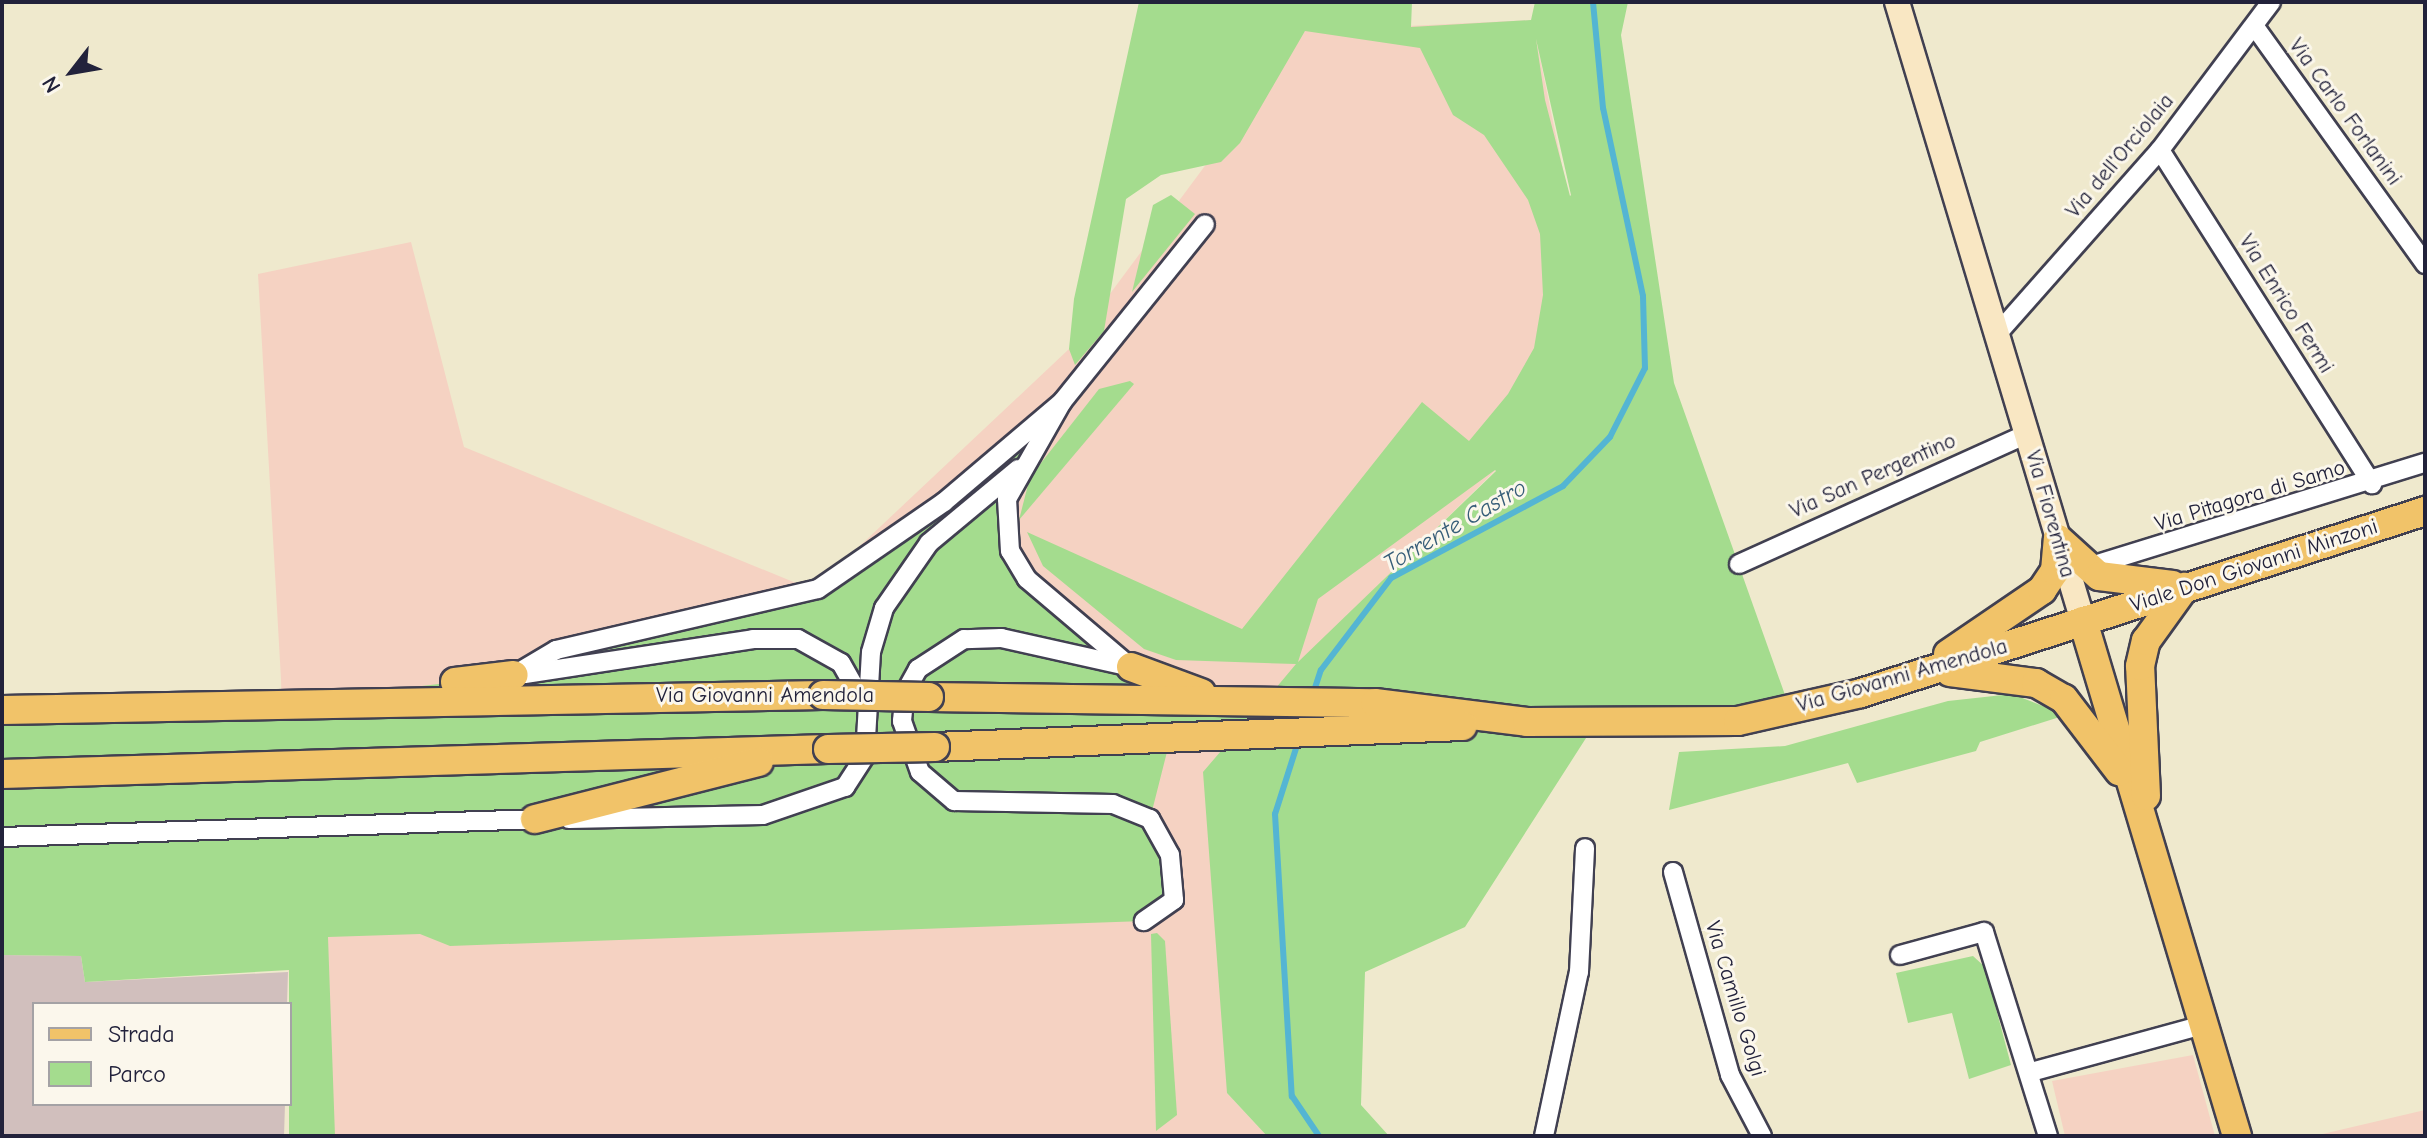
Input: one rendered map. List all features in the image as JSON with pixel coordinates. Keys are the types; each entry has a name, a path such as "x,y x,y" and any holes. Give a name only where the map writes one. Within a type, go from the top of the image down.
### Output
{"main road":[{"name":"Via Fiorentina","path":"1897,2 2145,817 2237,1136"},
{"name":"Viale Don Giovanni Minzoni","path":"2083,621 2425,511"},
{"path":"2058,539 2094,567 2121,582 2185,586"},
{"path":"1921,672 2042,590 2055,571 2058,539"},
{"path":"2145,817 2140,666 2146,641 2185,586"},
{"name":"Via Giovanni Amendola","path":"2,774 1374,733 1527,722 1738,721 1921,672 2083,621"},
{"path":"1131,667 1224,701"},
{"path":"1921,672 1983,672 2036,683 2064,699 2108,751 2145,817"},
{"path":"296,701 514,675"},
{"name":"Via Giovanni Amendola","path":"2,710 296,701 823,695 1375,703 1527,722"},
{"path":"535,819 820,749"}],"street":[{"name":"Via dell'Orciolaia","path":"1998,333 2160,150 2271,2"},
{"name":"Via Carlo Forlanini","path":"2255,27 2425,264"},
{"name":"Via Enrico Fermi","path":"2160,150 2372,484"},
{"path":"2,837 476,819 742,818 807,806 854,780 865,756 874,634 893,591 929,543 1018,469 1062,402 1205,224"},
{"path":"514,675 556,650 818,589 944,502 1062,402"},
{"name":"Via San Pergentino","path":"1739,564 2027,434"},
{"name":"Via Pitagora di Samo","path":"2094,567 2372,484 2425,463"},
{"path":"1018,469 1004,524 1010,551 1027,579 1131,667"},
{"path":"1131,667 1001,638 964,639 918,669 905,692 902,721 920,772 954,801 1113,804 1150,819 1170,855 1174,900 1144,921"},
{"path":"514,675 753,639 798,639 841,663 866,712"},
{"path":"1544,1136 1579,972 1585,848"},
{"name":"Via Camillo Golgi","path":"1673,872 1730,1075 1762,1136"},
{"path":"1900,955 1984,932 2031,1072 2048,1136"},
{"path":"2031,1072 2206,1024"}],"shaded area":[{"path":"1532,20 1596,329 1572,396 1297,664 1227,1093 1267,1136 293,1136 292,1002 289,1002 281,679 258,274 411,242 464,447 813,590 1069,349 1305,31"},
{"path":"2,955 81,956 85,982 288,972 287,1002 32,1002 32,1106 285,1106 284,1136 2,1136"},
{"path":"2193,1055 2215,1136 2065,1136 2052,1081"},
{"path":"2425,1110 2425,1136 2314,1136"}],"green space":[{"path":"1139,2 1412,2 1411,27 1531,20 1535,2 1628,2 1621,35 1674,383 1790,709 1595,724 1465,927 1365,972 1361,1105 1389,1136 1267,1136 1227,1093 1203,772 1233,737 1170,740 1150,819 1174,900 1144,921 450,946 420,934 328,937 335,1136 289,1136 292,1002 289,1002 289,970 85,982 81,956 2,955 2,710 296,701 514,675 556,650 818,589 1062,402 1018,469 1010,551 1131,667 1264,702 1296,664 1176,660 1144,649 1043,566 1027,532 1242,629 1422,402 1469,441 1508,394 1534,348 1543,295 1540,234 1528,200 1484,135 1453,115 1420,48 1305,31 1240,143 1221,162 1161,175 1126,199 1104,331 1075,365 1069,349 1074,299","holes":["1536,39 1571,195 1545,100","1496,471 1298,662 1318,599"]},
{"path":"1171,195 1195,214 1132,292 1153,205"},
{"path":"1130,381 1134,384 1019,520 1030,477 1099,389"},
{"path":"2012,694 2066,715 1980,742 1976,751 1857,783 1848,763 1669,810 1679,752 1785,746 1948,701"},
{"path":"1157,933 1165,941 1177,1115 1156,1131 1151,934"},
{"path":"1973,956 1985,967 2011,1065 1969,1079 1952,1013 1908,1023 1896,973"}],"waterway":[{"name":"Torrente Castro","path":"1313,694 1321,670 1391,578 1563,486 1610,437 1645,368 1643,296 1603,108 1593,2"},
{"name":"Torrente Castro","path":"1299,739 1275,814 1292,1096 1319,1136"}]}
